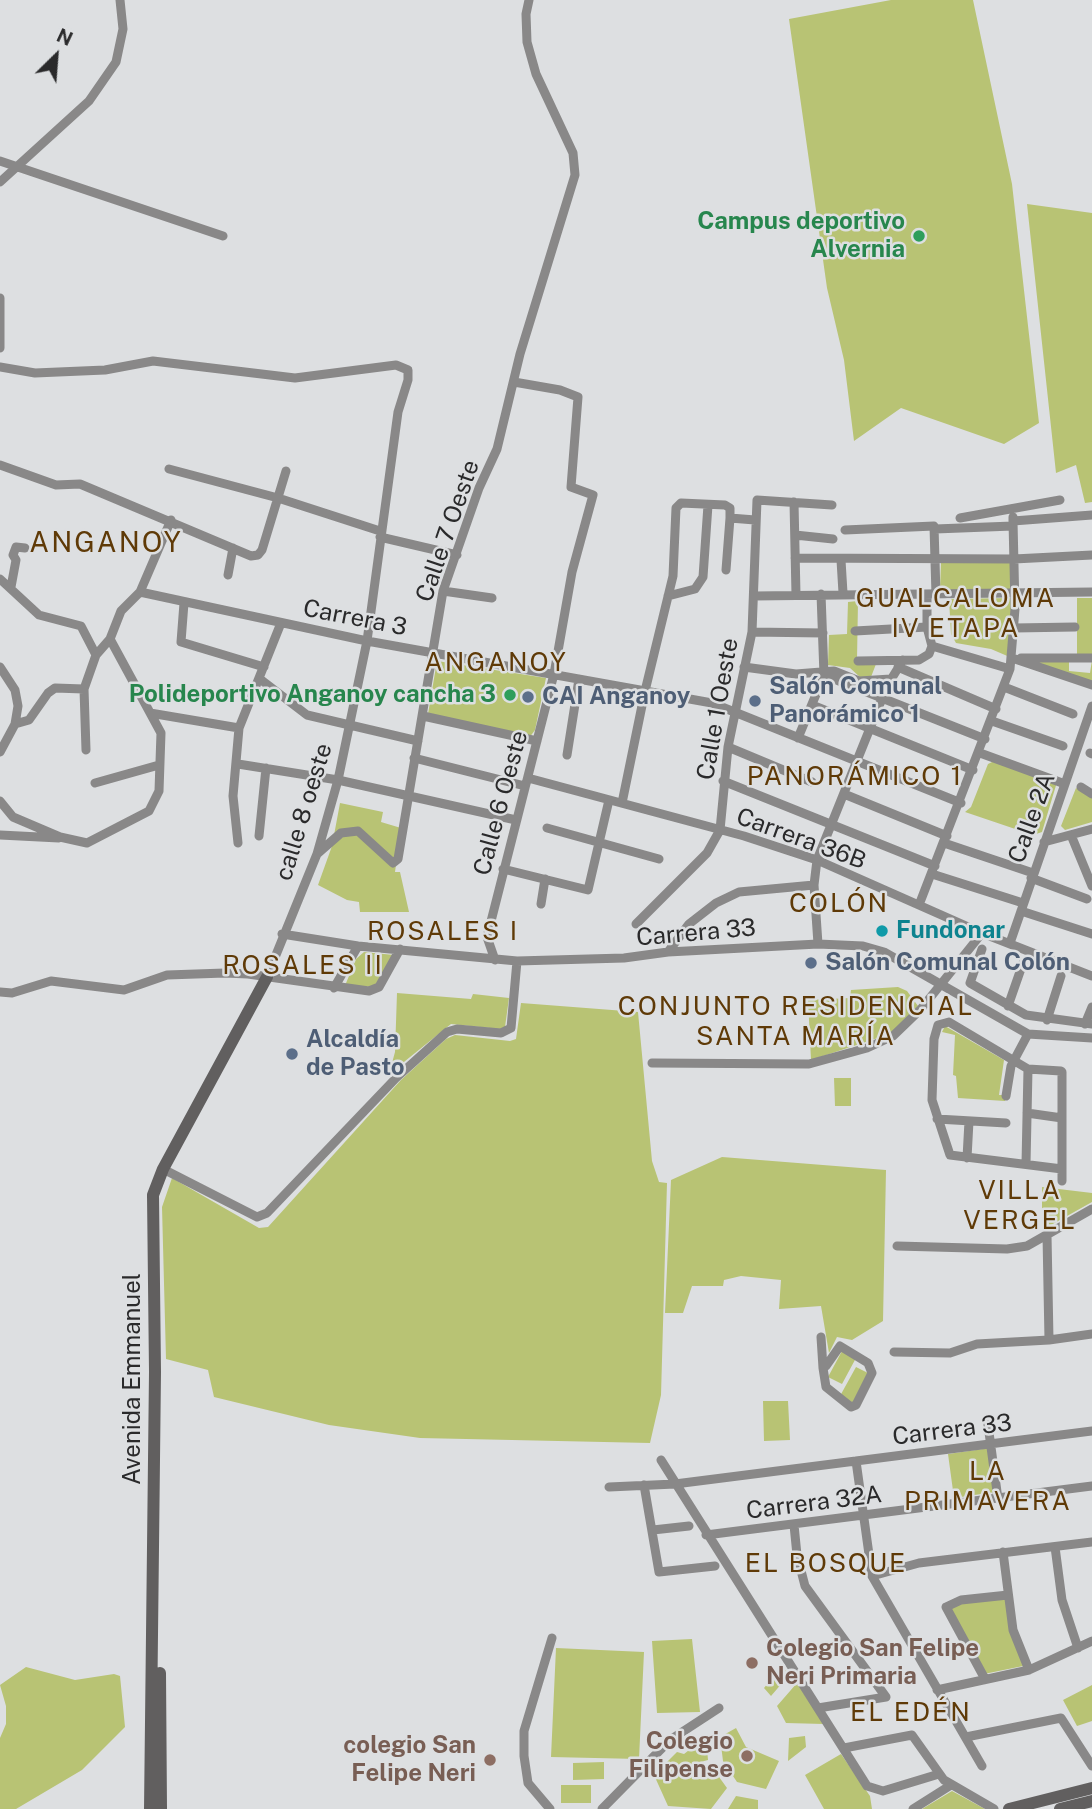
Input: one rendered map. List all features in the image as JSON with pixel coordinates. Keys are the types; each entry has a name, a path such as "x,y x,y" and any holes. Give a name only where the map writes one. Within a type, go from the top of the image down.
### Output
{"street":[{"path":"0,182 89,100 116,62 124,29 120,0"},
{"name":"Calle 7 Oeste","path":"317,854 341,833 358,831 393,863 398,859 410,797 414,758 435,653 443,592 479,488 497,449 526,336 575,175 576,163 536,74 527,42 526,14 529,0"},
{"path":"0,161 223,236"},
{"path":"0,298 0,348"},
{"name":"calle 8 oeste","path":"0,366 27,373 118,369 153,361 276,377 315,377 403,366 408,370 408,380 398,412 367,641 338,779 317,854 282,934 268,978"},
{"name":"Calle 6 Oeste","path":"495,960 487,937 554,674 572,572 593,495 571,488 578,397 560,390 514,382"},
{"path":"0,465 56,485 80,484 251,556 258,555 286,471"},
{"path":"169,469 278,498 380,534 457,555"},
{"path":"730,518 755,520 757,500 832,505"},
{"path":"960,518 1060,500"},
{"path":"794,502 796,595"},
{"path":"622,803 645,691 673,576 676,508 681,503 728,506 730,518 726,570"},
{"path":"668,596 695,589 702,577 708,505"},
{"path":"919,905 961,803 1010,669 1015,594 1013,508"},
{"path":"845,530 1013,524 1092,515"},
{"path":"86,750 84,689 96,655 110,639 121,611 140,592 170,520"},
{"name":"Calle 1 Oeste","path":"720,830 728,747 752,632 755,520"},
{"path":"858,662 900,664 922,659 932,646 928,627 935,558 935,528"},
{"path":"794,534 833,539"},
{"path":"11,587 16,560 13,555 16,547 25,548"},
{"path":"228,575 233,548"},
{"path":"795,558 1014,559 1092,555"},
{"path":"841,560 843,593"},
{"path":"0,579 38,615 81,626 96,655"},
{"name":"Carrera 3","path":"140,592 367,641 712,703 961,803"},
{"path":"443,592 492,598"},
{"path":"754,596 1092,592"},
{"path":"799,738 825,673 821,594"},
{"path":"184,603 181,642 264,667"},
{"path":"238,843 233,796 238,764 239,728 281,623"},
{"path":"855,631 928,627"},
{"path":"1014,628 1075,627"},
{"path":"752,632 823,633"},
{"path":"0,802 13,817 60,837 87,843 146,814 159,792 161,733 110,639"},
{"path":"932,646 1010,669"},
{"path":"1012,658 1092,659"},
{"path":"1012,658 1092,685"},
{"path":"818,944 814,885 817,860 883,696 900,664"},
{"path":"900,664 996,709"},
{"path":"0,667 15,690 18,706 15,724 0,752"},
{"path":"744,667 796,674 840,672 859,681 891,679"},
{"path":"825,673 985,739"},
{"path":"260,679 300,712 418,741"},
{"path":"568,755 579,679"},
{"path":"1004,687 1073,714"},
{"path":"15,724 29,720 48,693 55,688 84,689"},
{"path":"813,705 973,770"},
{"name":"Calle 2A","path":"1010,943 1092,706"},
{"path":"150,713 239,728"},
{"path":"423,716 537,741"},
{"path":"992,721 1063,746"},
{"path":"728,747 812,782"},
{"path":"980,753 1065,784"},
{"name":"Carrera 36B","path":"414,758 622,803 817,860 982,933 1092,976"},
{"path":"238,764 338,779 516,820"},
{"path":"95,783 159,765"},
{"path":"259,836 266,768"},
{"path":"723,781 1092,934"},
{"path":"1081,787 1092,794"},
{"path":"844,794 1087,899"},
{"path":"503,869 588,890 609,800"},
{"path":"547,828 659,859"},
{"path":"1044,842 1092,829"},
{"path":"636,924 707,853 720,830"},
{"path":"0,835 60,837"},
{"path":"1071,835 1092,886"},
{"path":"541,904 545,879"},
{"path":"668,952 689,924 716,902 738,891 814,885"},
{"path":"652,1063 809,1064 855,1051 893,1036 941,984 982,933"},
{"name":"Carrera 33","path":"282,934 358,946 517,961 624,958 668,952 818,944 863,946 884,952 1028,1034 1092,1038"},
{"path":"334,988 358,946"},
{"path":"0,992 12,993 51,981 124,990 167,975 248,974 369,991 379,988 400,949"},
{"path":"982,949 970,983 1008,1006 1026,1015 1047,1020 1089,1024 1092,1007"},
{"path":"165,1170 257,1217 267,1213 396,1078 447,1032 457,1029 501,1033 511,1028 517,961"},
{"path":"1008,1006 1023,962"},
{"path":"1047,1020 1061,976"},
{"name":"Avenida Emmanuel","path":"150,1809 155,1372 153,1195 268,978"},
{"path":"1062,1169 967,1158 948,1153 932,1100 935,1032 938,1025 950,1023 1028,1069 1062,1071 1062,1118 1062,1169 1062,1181"},
{"path":"1006,1096 1013,1061 1028,1034"},
{"path":"1026,1164 1028,1069"},
{"path":"1027,1113 1062,1118"},
{"path":"937,1119 1006,1123"},
{"path":"967,1158 969,1121"},
{"name":"Avenida Emmanuel","path":"161,1809 156,1195 165,1170"},
{"path":"897,1246 1007,1249 1027,1246 1092,1209"},
{"path":"1047,1235 1049,1340"},
{"path":"894,1352 950,1353 977,1343 1049,1340 1092,1334"},
{"path":"821,1337 823,1362 830,1391 851,1407 856,1405 872,1373 868,1363 840,1346 827,1366 823,1362"},
{"path":"988,1425 998,1499"},
{"name":"Carrera 33","path":"609,1487 676,1484 1092,1431"},
{"path":"661,1460 867,1786 883,1791 939,1774"},
{"path":"856,1461 872,1576 982,1766"},
{"path":"645,1485 659,1572 715,1566"},
{"name":"Carrera 32A","path":"706,1535 1092,1486"},
{"path":"794,1525 797,1555 805,1586 886,1697 818,1709"},
{"path":"653,1530 689,1526"},
{"path":"872,1576 919,1563 1092,1542"},
{"path":"1055,1547 1062,1600 1077,1648"},
{"path":"1003,1552 1013,1630 1029,1670"},
{"path":"985,1679 946,1607 961,1600 1008,1595"},
{"path":"550,1809 528,1783 524,1731 552,1638"},
{"path":"937,1690 1029,1670 1092,1641"},
{"path":"602,1809 670,1740 719,1708"},
{"path":"966,1737 1061,1718 1092,1766"},
{"path":"844,1748 912,1735 939,1774 951,1785 994,1809"},
{"path":"913,1809 951,1785"},
{"path":"1009,1809 1092,1788"},
{"path":"1060,1809 1092,1801"}],"green space":[{"name":"Campus deportivo Alvernia","path":"891,0 973,0 1012,184 1039,423 1004,444 901,408 854,441 844,360 827,288 789,19"},
{"path":"1027,204 1092,213 1092,502 1085,503 1076,465 1056,473"},
{"path":"1012,562 1012,590 940,590 941,563"},
{"path":"1012,598 1012,658 991,649 956,643 951,634 949,599"},
{"path":"1077,598 1092,598 1092,656 1077,657"},
{"path":"858,601 857,660 876,664 871,677 861,678 850,668 828,665 829,635 847,634 848,602"},
{"path":"1069,660 1069,671 1090,673 1092,660 1092,684 1024,661"},
{"path":"437,661 546,678 535,730 529,738 428,714"},
{"path":"994,761 1057,782 1042,832 1033,835 965,812 971,807 988,764"},
{"path":"1076,788 1092,796 1092,822 1065,830 1061,826"},
{"path":"340,803 383,812 381,822 401,828 395,872 400,872 409,912 360,912 359,902 347,900 318,885 332,846"},
{"path":"364,952 394,955 379,986 344,988 356,959"},
{"path":"898,987 907,991 918,1006 893,1033 811,1060 808,1000 850,998 851,990"},
{"path":"397,993 471,999 473,994 509,998 505,1027 500,1029 451,1024 389,1074 395,1052"},
{"path":"521,1003 638,1012 652,1161 659,1182 667,1183 661,1395 650,1443 420,1438 329,1425 214,1397 208,1370 166,1359 162,1207 172,1178 259,1228 268,1227 401,1080 446,1039 455,1035 510,1041 516,1039"},
{"path":"945,1026 1004,1060 999,1095 1005,1095 1005,1101 958,1098 956,1076 953,1075 955,1035 942,1032"},
{"path":"834,1078 851,1078 851,1106 835,1106"},
{"path":"722,1157 886,1170 883,1321 852,1340 837,1337 829,1353 821,1306 779,1309 781,1280 741,1276 724,1280 723,1286 692,1286 683,1313 665,1313 671,1180"},
{"path":"1042,1187 1092,1193 1092,1202 1042,1230"},
{"path":"842,1351 856,1358 842,1384 828,1377"},
{"path":"856,1367 870,1374 853,1403 840,1396"},
{"path":"763,1401 788,1401 790,1440 764,1441"},
{"path":"990,1448 995,1492 954,1498 948,1454"},
{"path":"1006,1599 1023,1666 984,1674 948,1610 963,1603"},
{"path":"692,1639 700,1712 657,1713 652,1641"},
{"path":"556,1648 644,1652 639,1759 551,1757"},
{"path":"782,1666 789,1675 771,1696 764,1688"},
{"path":"26,1667 75,1680 114,1674 120,1676 125,1727 82,1770 16,1809 0,1809 0,1738 6,1724 6,1706 0,1685"},
{"path":"797,1683 824,1724 786,1723 777,1706"},
{"path":"1092,1685 1092,1721 1077,1726 1063,1700"},
{"path":"736,1728 746,1747 779,1761 766,1789 737,1782 723,1761 720,1737"},
{"path":"805,1736 806,1747 788,1761 789,1738"},
{"path":"706,1737 708,1760 678,1768 683,1778 714,1770 727,1788 711,1809 668,1806 654,1775 677,1752 684,1754"},
{"path":"841,1754 870,1796 872,1809 824,1809 805,1775"},
{"path":"604,1762 604,1779 573,1780 573,1763"},
{"path":"561,1785 591,1785 591,1803 561,1803"},
{"path":"952,1791 985,1809 922,1809"},
{"path":"736,1796 758,1800 758,1809 728,1809"}],"place":[{"name":"Campus deportivo Alvernia","path":"919,236"},
{"name":"Polideportivo Anganoy cancha 3","path":"510,695"},
{"name":"CAI Anganoy","path":"528,697"},
{"name":"Salón Comunal Panorámico 1","path":"755,701"},
{"name":"Fundonar","path":"882,931"},
{"name":"Salón Comunal Colón","path":"811,963"},
{"name":"Alcaldía de Pasto","path":"292,1054"},
{"name":"Colegio San Felipe Neri Primaria","path":"752,1663"},
{"name":"Colegio Filipense","path":"747,1756"},
{"name":"colegio San Felipe Neri","path":"490,1760"}],"district":[{"name":"ANGANOY","path":"106,543"},
{"name":"GUALCALOMA IV ETAPA","path":"956,614"},
{"name":"ANGANOY","path":"496,663"},
{"name":"PANORÁMICO 1","path":"855,777"},
{"name":"COLÓN","path":"839,904"},
{"name":"ROSALES I","path":"443,932"},
{"name":"ROSALES II","path":"303,966"},
{"name":"CONJUNTO RESIDENCIAL SANTA MARÍA","path":"796,1022"},
{"name":"VILLA VERGEL","path":"1020,1206"},
{"name":"LA PRIMAVERA","path":"988,1487"},
{"name":"EL BOSQUE","path":"826,1564"},
{"name":"EL EDÉN","path":"911,1713"}]}
